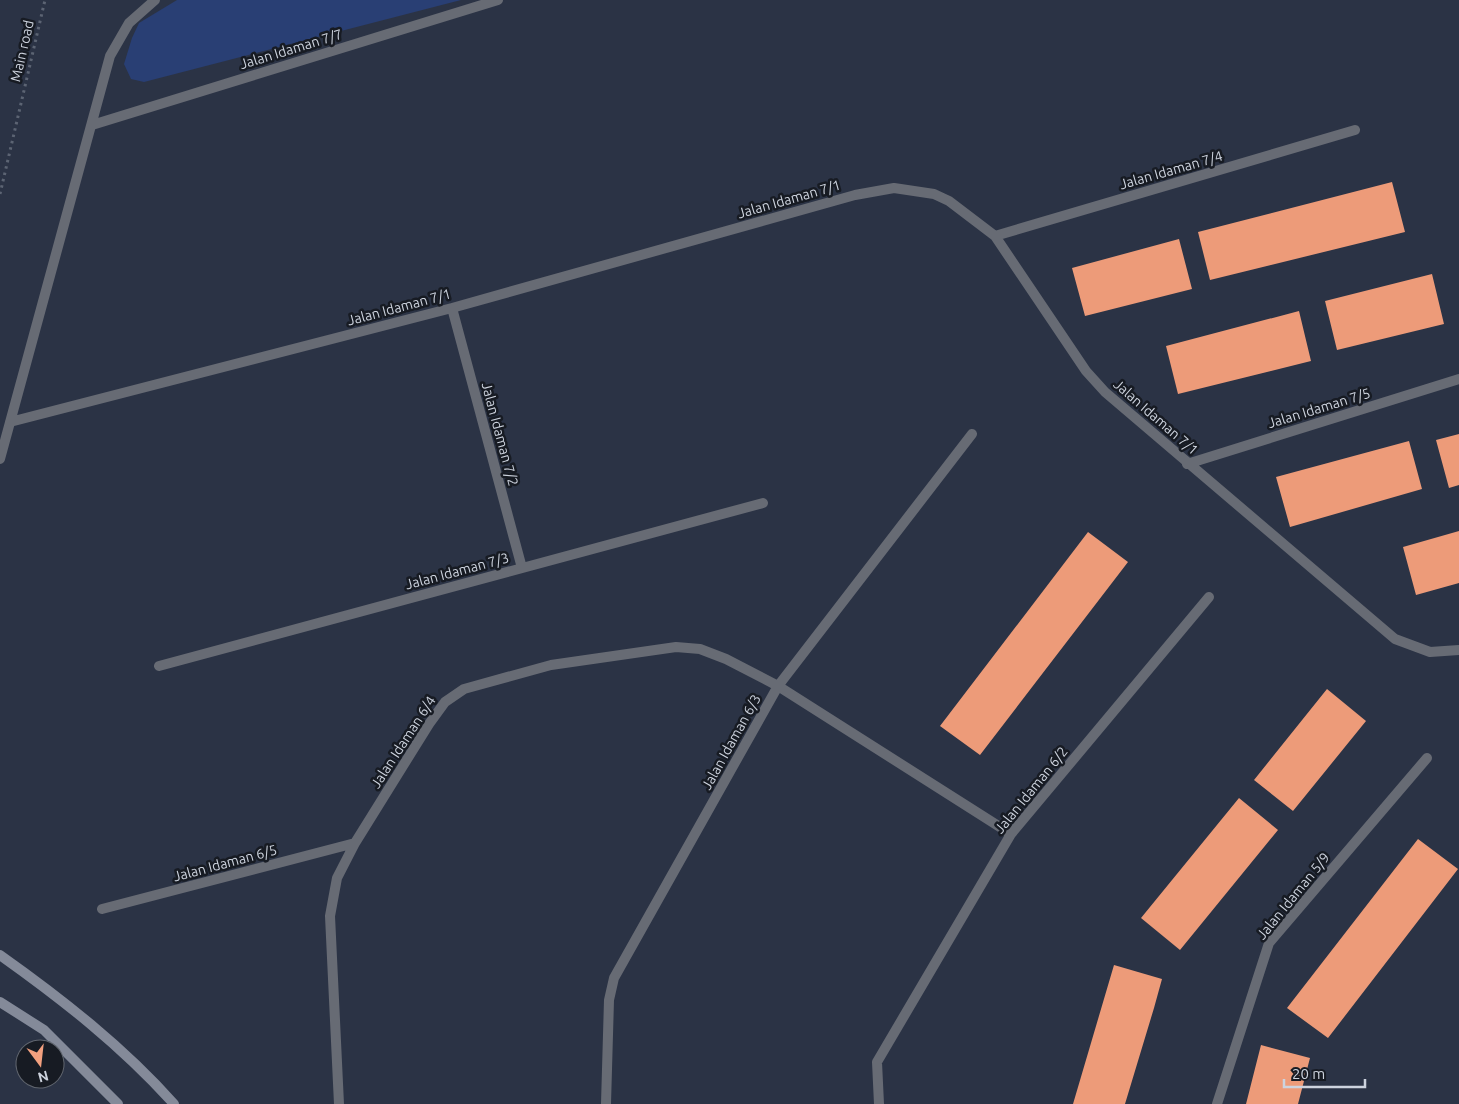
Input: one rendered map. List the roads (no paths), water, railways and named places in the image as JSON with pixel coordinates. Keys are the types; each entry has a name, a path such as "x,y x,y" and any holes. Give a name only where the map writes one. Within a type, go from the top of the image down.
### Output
{"main road":[{"path":"0,955 55,994 155,1083 174,1104"},
{"path":"0,1002 44,1030 118,1104"}],"street":[{"path":"0,459 110,56 129,23 155,0"},
{"name":"Jalan Idaman 7/7","path":"92,125 498,0"},
{"name":"Jalan Idaman 7/4","path":"995,236 1355,130"},
{"name":"Jalan Idaman 7/1","path":"10,422 452,308 855,195 894,188 934,194 949,201 995,236 1086,371 1105,392 1187,464 1395,639 1412,647 1430,652 1459,650"},
{"name":"Jalan Idaman 7/2","path":"452,308 522,568"},
{"name":"Jalan Idaman 7/5","path":"1187,464 1459,379"},
{"name":"Jalan Idaman 6/3","path":"606,1104 609,1000 614,978 778,686 972,434"},
{"name":"Jalan Idaman 7/3","path":"159,666 763,503"},
{"name":"Jalan Idaman 6/2","path":"879,1104 877,1062 1011,834 1209,597"},
{"name":"Jalan Idaman 6/4","path":"339,1104 330,916 337,878 355,843 429,724 445,702 464,689 551,664 676,647 700,649 726,659 778,686 1011,834"},
{"name":"Jalan Idaman 5/9","path":"1216,1104 1269,943 1427,758"},
{"name":"Jalan Idaman 6/5","path":"102,909 355,843"}]}
